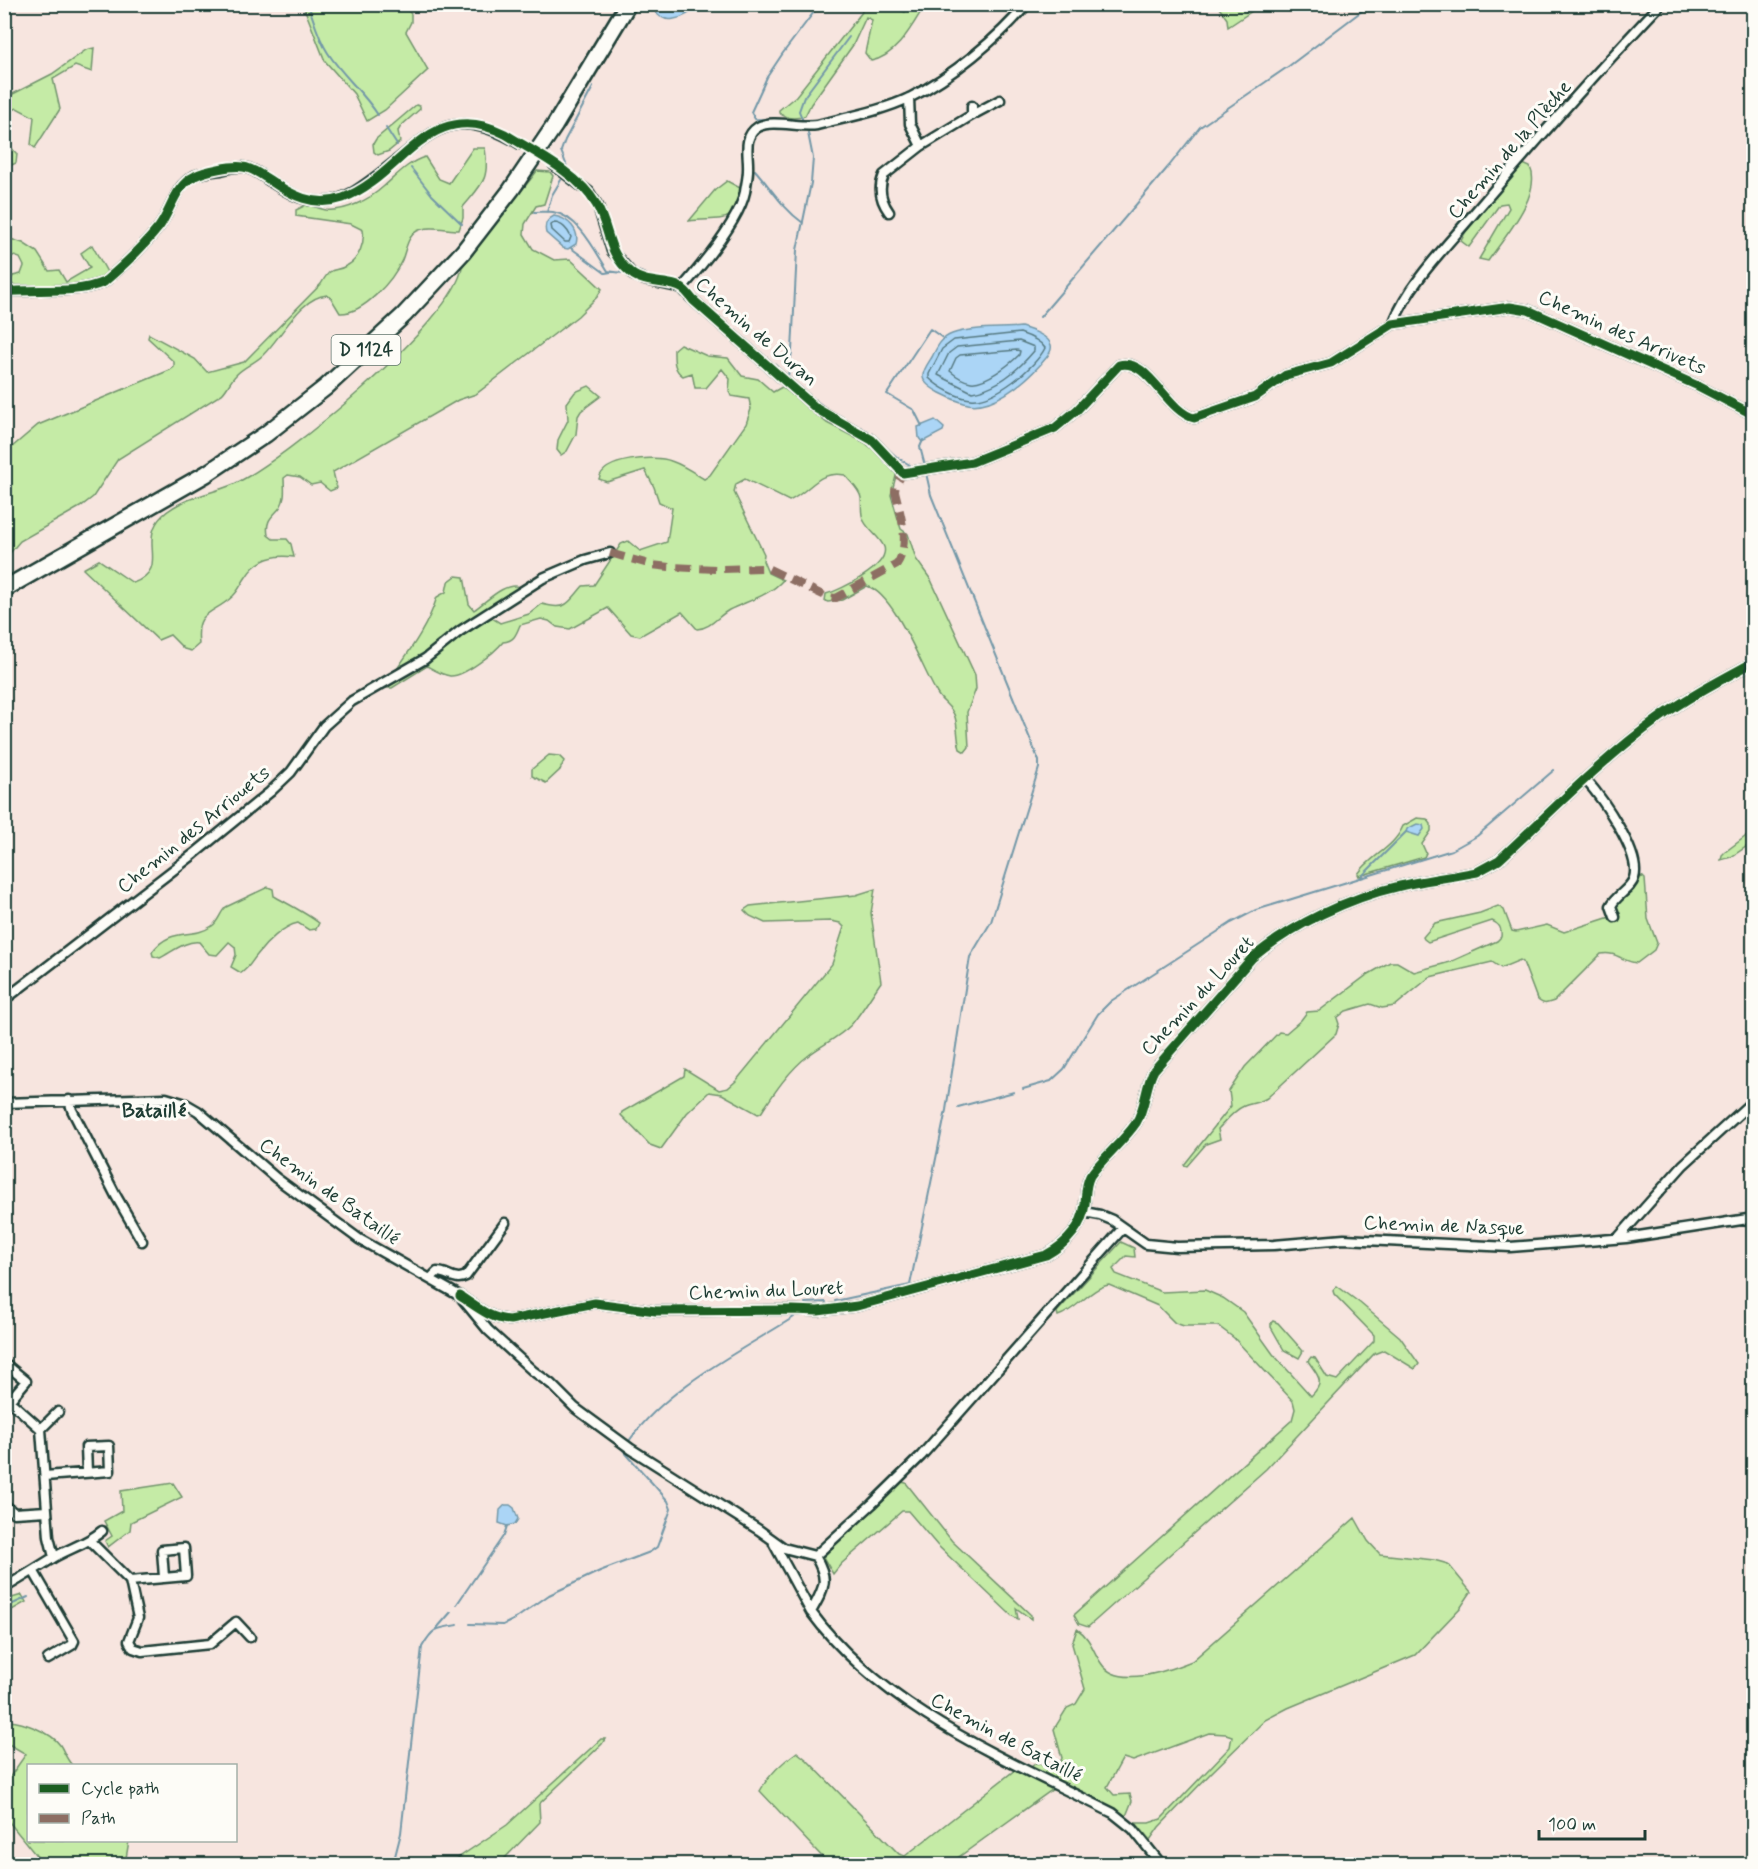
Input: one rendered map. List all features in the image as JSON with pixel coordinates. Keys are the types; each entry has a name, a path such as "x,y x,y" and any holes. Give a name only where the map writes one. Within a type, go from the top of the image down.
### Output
{"highway":[{"name":"D 1124","path":"4,590 206,474 266,434 326,387 404,315 463,252 512,190 555,125 628,4"}],"street":[{"path":"682,288 701,266 743,203 749,167 747,143 754,130 767,124 807,127 817,125 909,98 956,68 983,47 1015,20 1027,4"},
{"name":"Chemin de la Plèche","path":"1393,324 1404,301 1425,271 1661,4"},
{"path":"909,98 910,124 921,146"},
{"path":"889,212 884,205 881,193 881,181 884,175 972,110 1000,100"},
{"path":"4,292 80,288 104,282 157,230 185,182 205,172 242,166 260,174 297,198 320,202 333,201 355,192 381,174 424,137 441,129 459,124 477,125 494,129 520,144"},
{"name":"Chemin de Duran","path":"553,164 589,192 598,206 612,251 633,275 682,288 817,409 872,440 903,473"},
{"name":"Chemin des Arrivets","path":"903,473 972,462 1055,428 1077,410 1119,365 1126,363 1139,368 1180,412 1194,418 1255,396 1286,375 1331,363 1393,324 1510,307 1519,307 1698,386 1754,415"},
{"name":"Chemin des Arriouets","path":"4,1000 194,854 270,792 291,772 324,726 339,711 425,659 460,631 543,578 585,560 610,553"},
{"name":"Chemin du Louret","path":"460,1296 492,1317 501,1320 595,1303 656,1311 818,1311 857,1306 1046,1255 1068,1239 1076,1229 1084,1212 1086,1185 1090,1176 1136,1123 1142,1109 1148,1081 1154,1070 1252,958 1267,945 1316,917 1344,905 1398,886 1477,872 1499,860 1586,780 1671,710 1686,699 1754,662"},
{"path":"1586,780 1606,804 1614,818 1635,867 1634,880 1611,906 1615,917"},
{"name":"Chemin de Bataillé","path":"4,1103 166,1098 186,1104 276,1178 359,1239 460,1296 502,1343 533,1371 551,1384 575,1408 631,1449 759,1530 772,1541 792,1551 814,1556"},
{"path":"69,1100 116,1196 142,1241"},
{"path":"1618,1238 1683,1165 1754,1100"},
{"name":"Chemin de Nasque","path":"1084,1212 1100,1215 1146,1244 1177,1247 1274,1245 1344,1239 1510,1247 1618,1238 1754,1218"},
{"path":"431,1278 437,1272 461,1279 466,1276 505,1223"},
{"path":"811,1612 826,1581 824,1570 814,1556 921,1456 1123,1228"},
{"path":"4,1371 9,1366 26,1381 7,1398 41,1429 49,1537 54,1557"},
{"path":"41,1429 58,1412"},
{"path":"45,1476 87,1472"},
{"path":"4,1504 9,1513 47,1511"},
{"path":"4,1588 34,1572 54,1557 90,1541 102,1531"},
{"path":"90,1541 130,1581 138,1618 129,1641 137,1651 210,1644 236,1622 250,1637"},
{"name":"Chemin de Bataillé","path":"772,1541 811,1612 826,1633 860,1666 904,1700 963,1738 1113,1813 1133,1829 1161,1864"},
{"path":"34,1572 74,1641 48,1659"},
{"path":"130,1581 164,1577"}],"green space":[{"path":"303,5 403,5 411,14 411,22 406,32 428,70 385,110 367,121 354,94 325,61"},
{"path":"860,5 888,5 905,12 910,5 925,5 896,47 889,53 871,61 865,53 872,20 866,17 853,45 805,116 792,118 779,113 779,110 796,96 862,12"},
{"path":"1217,5 1261,5 1228,27 1227,19"},
{"path":"94,48 92,72 75,66 53,79 60,109 35,148 31,145 34,117 17,108 5,114 5,98 52,74 86,50"},
{"path":"416,105 420,106 420,109 398,131 400,142 389,151 378,155 374,152 373,144 376,139"},
{"path":"5,141 17,154 16,163 5,168"},
{"path":"473,148 485,148 485,175 480,187 463,207 463,218 459,230 427,228 417,231 409,240 402,260 392,277 377,294 359,308 340,313 327,295 317,297 308,303 292,319 270,348 239,372 222,394 118,459 93,497 80,507 20,541 5,559 5,453 38,425 174,367 174,362 148,338 149,334 195,359 207,372 244,362 321,284 328,273 352,262 360,250 363,230 351,224 296,216 296,210 308,204 324,210 333,210 357,204 378,192 408,166 425,157 439,179 449,183"},
{"path":"1523,164 1530,167 1533,178 1531,190 1520,216 1488,261 1479,259 1509,208 1507,203 1500,204 1469,247 1461,241 1466,231"},
{"path":"537,171 550,172 553,176 544,204 536,206 525,224 524,234 533,249 554,260 570,259 602,289 578,316 476,394 458,400 333,472 337,488 330,491 320,483 311,485 300,477 288,475 284,478 282,503 268,522 267,528 268,535 273,539 287,539 291,544 294,557 273,557 255,566 233,596 202,619 198,633 199,644 191,651 184,649 170,635 158,640 83,569 99,560 133,583 144,577 153,562 152,534 163,515 178,504 234,484 258,470 364,387 431,320 452,290 462,267"},
{"path":"727,181 740,188 739,200 732,215 718,219 689,221 715,190"},
{"path":"4,237 23,243 37,252 49,271 59,270 66,282 90,268 81,253 92,245 108,274 87,284 75,286 15,287 10,282 13,276 21,274 24,266 20,258 5,253"},
{"path":"680,344 707,356 728,358 742,376 758,379 773,392 782,387 827,423 865,443 885,459 895,471 896,476 891,495 901,529 908,534 916,559 931,580 975,675 976,689 967,712 969,747 965,752 960,749 954,714 938,695 898,618 878,592 867,586 842,600 825,601 826,594 863,576 880,562 884,554 882,543 863,519 859,492 845,475 835,474 821,478 789,501 745,479 736,484 734,492 764,554 763,561 768,573 783,580 758,598 729,610 706,627 697,629 682,612 640,636 631,634 608,608 570,629 557,627 541,619 520,625 512,639 503,642 463,673 450,676 427,666 392,688 387,688 398,678 397,669 425,625 437,597 446,592 448,582 456,576 464,577 469,604 474,610 508,587 520,587 495,604 492,618 500,623 529,614 542,604 557,607 566,604 583,586 594,585 621,544 628,541 640,551 667,542 672,508 659,502 645,470 607,482 599,479 603,472 619,462 654,458 675,463 704,479 710,475 746,424 751,409 749,399 731,396 730,379 722,369 706,388 695,388 692,373 683,376 676,367 674,349"},
{"path":"589,386 601,396 581,411 578,416 576,434 567,451 561,455 557,450 558,440 568,420 567,403 575,392"},
{"path":"549,755 559,756 564,761 560,770 546,783 532,776 532,769"},
{"path":"1417,818 1427,819 1431,824 1431,831 1422,844 1426,853 1424,857 1359,876 1363,868 1394,840 1403,826"},
{"path":"1753,831 1753,842 1731,857 1721,860 1725,852"},
{"path":"1642,876 1645,879 1648,919 1657,943 1654,950 1637,963 1611,954 1601,954 1554,1001 1547,1003 1537,999 1523,962 1520,960 1501,968 1492,962 1430,977 1395,1006 1382,1008 1370,1004 1346,1011 1337,1018 1339,1024 1336,1034 1267,1098 1244,1106 1233,1113 1218,1129 1220,1139 1206,1144 1187,1166 1184,1165 1231,1106 1229,1091 1245,1067 1279,1032 1286,1033 1307,1012 1319,1011 1367,975 1390,962 1397,962 1414,972 1450,962 1497,941 1501,937 1500,927 1492,921 1428,942 1423,937 1435,923 1480,913 1498,906 1504,910 1512,931 1547,925 1564,932 1610,917 1617,911 1616,902"},
{"path":"268,887 273,889 274,896 319,923 316,929 309,930 298,923 281,931 241,973 231,967 236,955 235,947 229,942 217,955 209,954 199,942 194,942 160,958 153,956 152,952 167,939 212,926 226,907"},
{"path":"875,889 871,913 881,982 851,1025 795,1068 761,1113 758,1114 722,1094 709,1092 687,1113 661,1149 650,1145 621,1115 622,1112 684,1076 685,1069 719,1090 728,1088 832,964 844,927 840,923 831,921 765,923 750,916 744,910 750,906 856,895"},
{"path":"1121,1242 1134,1248 1135,1257 1126,1256 1113,1269 1116,1274 1162,1292 1205,1290 1223,1298 1243,1312 1273,1354 1311,1396 1316,1391 1319,1378 1308,1361 1311,1357 1315,1358 1327,1377 1337,1380 1374,1341 1374,1335 1334,1294 1333,1291 1337,1286 1400,1337 1419,1364 1415,1369 1384,1350 1374,1354 1266,1469 1088,1627 1079,1624 1074,1615 1292,1420 1295,1409 1293,1401 1234,1338 1218,1326 1184,1326 1175,1323 1158,1306 1109,1285 1096,1290 1058,1316 1057,1312"},
{"path":"1273,1321 1278,1323 1303,1351 1299,1358 1284,1350 1271,1327"},
{"path":"901,1482 906,1483 952,1541 1031,1615 1031,1619 1016,1608 1018,1619 1012,1616 937,1545 908,1511 902,1511 841,1564 833,1574 823,1557"},
{"path":"173,1483 182,1497 131,1522 130,1530 108,1547 105,1541 112,1536 104,1521 122,1511 121,1491"},
{"path":"1355,1518 1368,1541 1380,1554 1434,1560 1448,1564 1471,1592 1461,1607 1415,1655 1288,1708 1265,1720 1159,1827 1150,1840 1136,1823 1149,1823 1161,1819 1230,1747 1232,1736 1209,1733 1133,1761 1123,1758 1107,1787 1114,1795 1130,1794 1132,1801 1126,1816 1031,1767 1036,1763 1054,1769 1059,1765 1062,1758 1054,1729 1067,1708 1076,1704 1085,1689 1072,1644 1077,1629 1088,1640 1101,1663 1109,1671 1119,1675 1144,1676 1192,1661"},
{"path":"22,1595 26,1602 5,1614 5,1600"},
{"path":"9,1721 22,1723 44,1732 56,1740 71,1764 27,1764 27,1842 129,1842 125,1864 43,1864 5,1817 5,1780 7,1781 26,1754 5,1742 5,1724"},
{"path":"601,1739 605,1739 602,1744 539,1804 540,1822 499,1864 449,1864 507,1825"},
{"path":"797,1752 899,1854 905,1856 1015,1770 1053,1789 949,1864 829,1864 760,1791 776,1769"}],"water":[{"path":"653,4 697,5 687,15 666,19 656,12"},
{"path":"554,216 568,222 576,234 576,244 568,249 563,248 546,233 546,223"},
{"path":"1021,327 1046,338 1051,345 1051,350 1034,371 1006,394 974,405 947,396 925,381 923,375 926,367 940,343 948,336 968,330"},
{"path":"935,420 944,428 943,431 922,442 919,438 918,427"},
{"path":"1417,824 1423,825 1424,829 1419,836 1406,832 1407,829"},
{"path":"505,1505 514,1508 518,1519 515,1524 507,1526 499,1523 500,1510"}],"waterway":[{"path":"308,4 328,53 378,115"},
{"path":"778,120 755,119 751,112 767,77 820,4"},
{"path":"1040,317 1200,127 1289,66 1371,4"},
{"path":"784,120 803,121 799,111 804,97 849,37"},
{"path":"568,169 561,151 593,87"},
{"path":"386,128 397,145"},
{"path":"788,376 792,351 797,250 811,183 813,158 808,133"},
{"path":"411,168 432,195 462,224"},
{"path":"755,170 783,205 803,223"},
{"path":"547,212 552,195 561,180"},
{"path":"534,212 553,212 571,220 592,245 608,271 622,273"},
{"path":"571,248 605,273 611,272"},
{"path":"633,269 655,278"},
{"path":"692,294 794,383"},
{"path":"922,426 914,410 887,394 930,329 944,339"},
{"path":"798,387 834,414"},
{"path":"847,421 868,431 898,458 910,465"},
{"path":"923,440 920,447 925,466"},
{"path":"835,1301 910,1285 946,1110 970,957 991,922 1039,768 1039,761 931,495 926,473"},
{"path":"1361,878 1452,850 1477,836 1554,770"},
{"path":"1023,1089 1051,1081 1064,1069 1098,1014 1111,1001 1231,923 1256,910 1360,878 1406,832"},
{"path":"958,1107 1014,1092"},
{"path":"805,1303 826,1302"},
{"path":"629,1441 645,1422 683,1387 794,1317"},
{"path":"470,1624 503,1625 549,1595 657,1547 671,1509 668,1501 622,1449"},
{"path":"457,1604 504,1535 507,1526"},
{"path":"4,1608 28,1597"},
{"path":"437,1628 451,1612"},
{"path":"393,1864 401,1833 422,1647 436,1630 458,1625"}],"tunnel":[{"path":"520,144 553,164"}],"marked path":[{"path":"610,553 652,565 669,567 767,568 827,597 836,598 897,564 901,556 904,537 895,491 903,473"}],"cycle path":[{"path":"4,292 68,290 104,282 153,234 163,221 178,192 188,180 199,174 226,168 246,168 259,173 294,195 313,201 332,201 364,188 435,132 455,125 478,125 505,134 567,173 579,183 596,204 617,257 631,273 643,279 672,284 683,289 817,409 872,440 903,473 972,462 1055,428 1077,410 1119,365 1129,365 1139,369 1175,406 1194,418 1255,397 1286,375 1331,363 1393,324 1510,307 1528,310 1698,386 1754,415"},
{"path":"460,1296 490,1315 510,1320 595,1303 656,1311 818,1311 857,1306 1046,1255 1060,1246 1077,1228 1083,1213 1086,1187 1090,1176 1136,1123 1154,1070 1252,958 1303,924 1341,905 1400,886 1477,872 1499,860 1596,769 1637,735 1681,703 1754,662"}],"district":[{"name":"Bataillé","path":"154,1111"}]}
